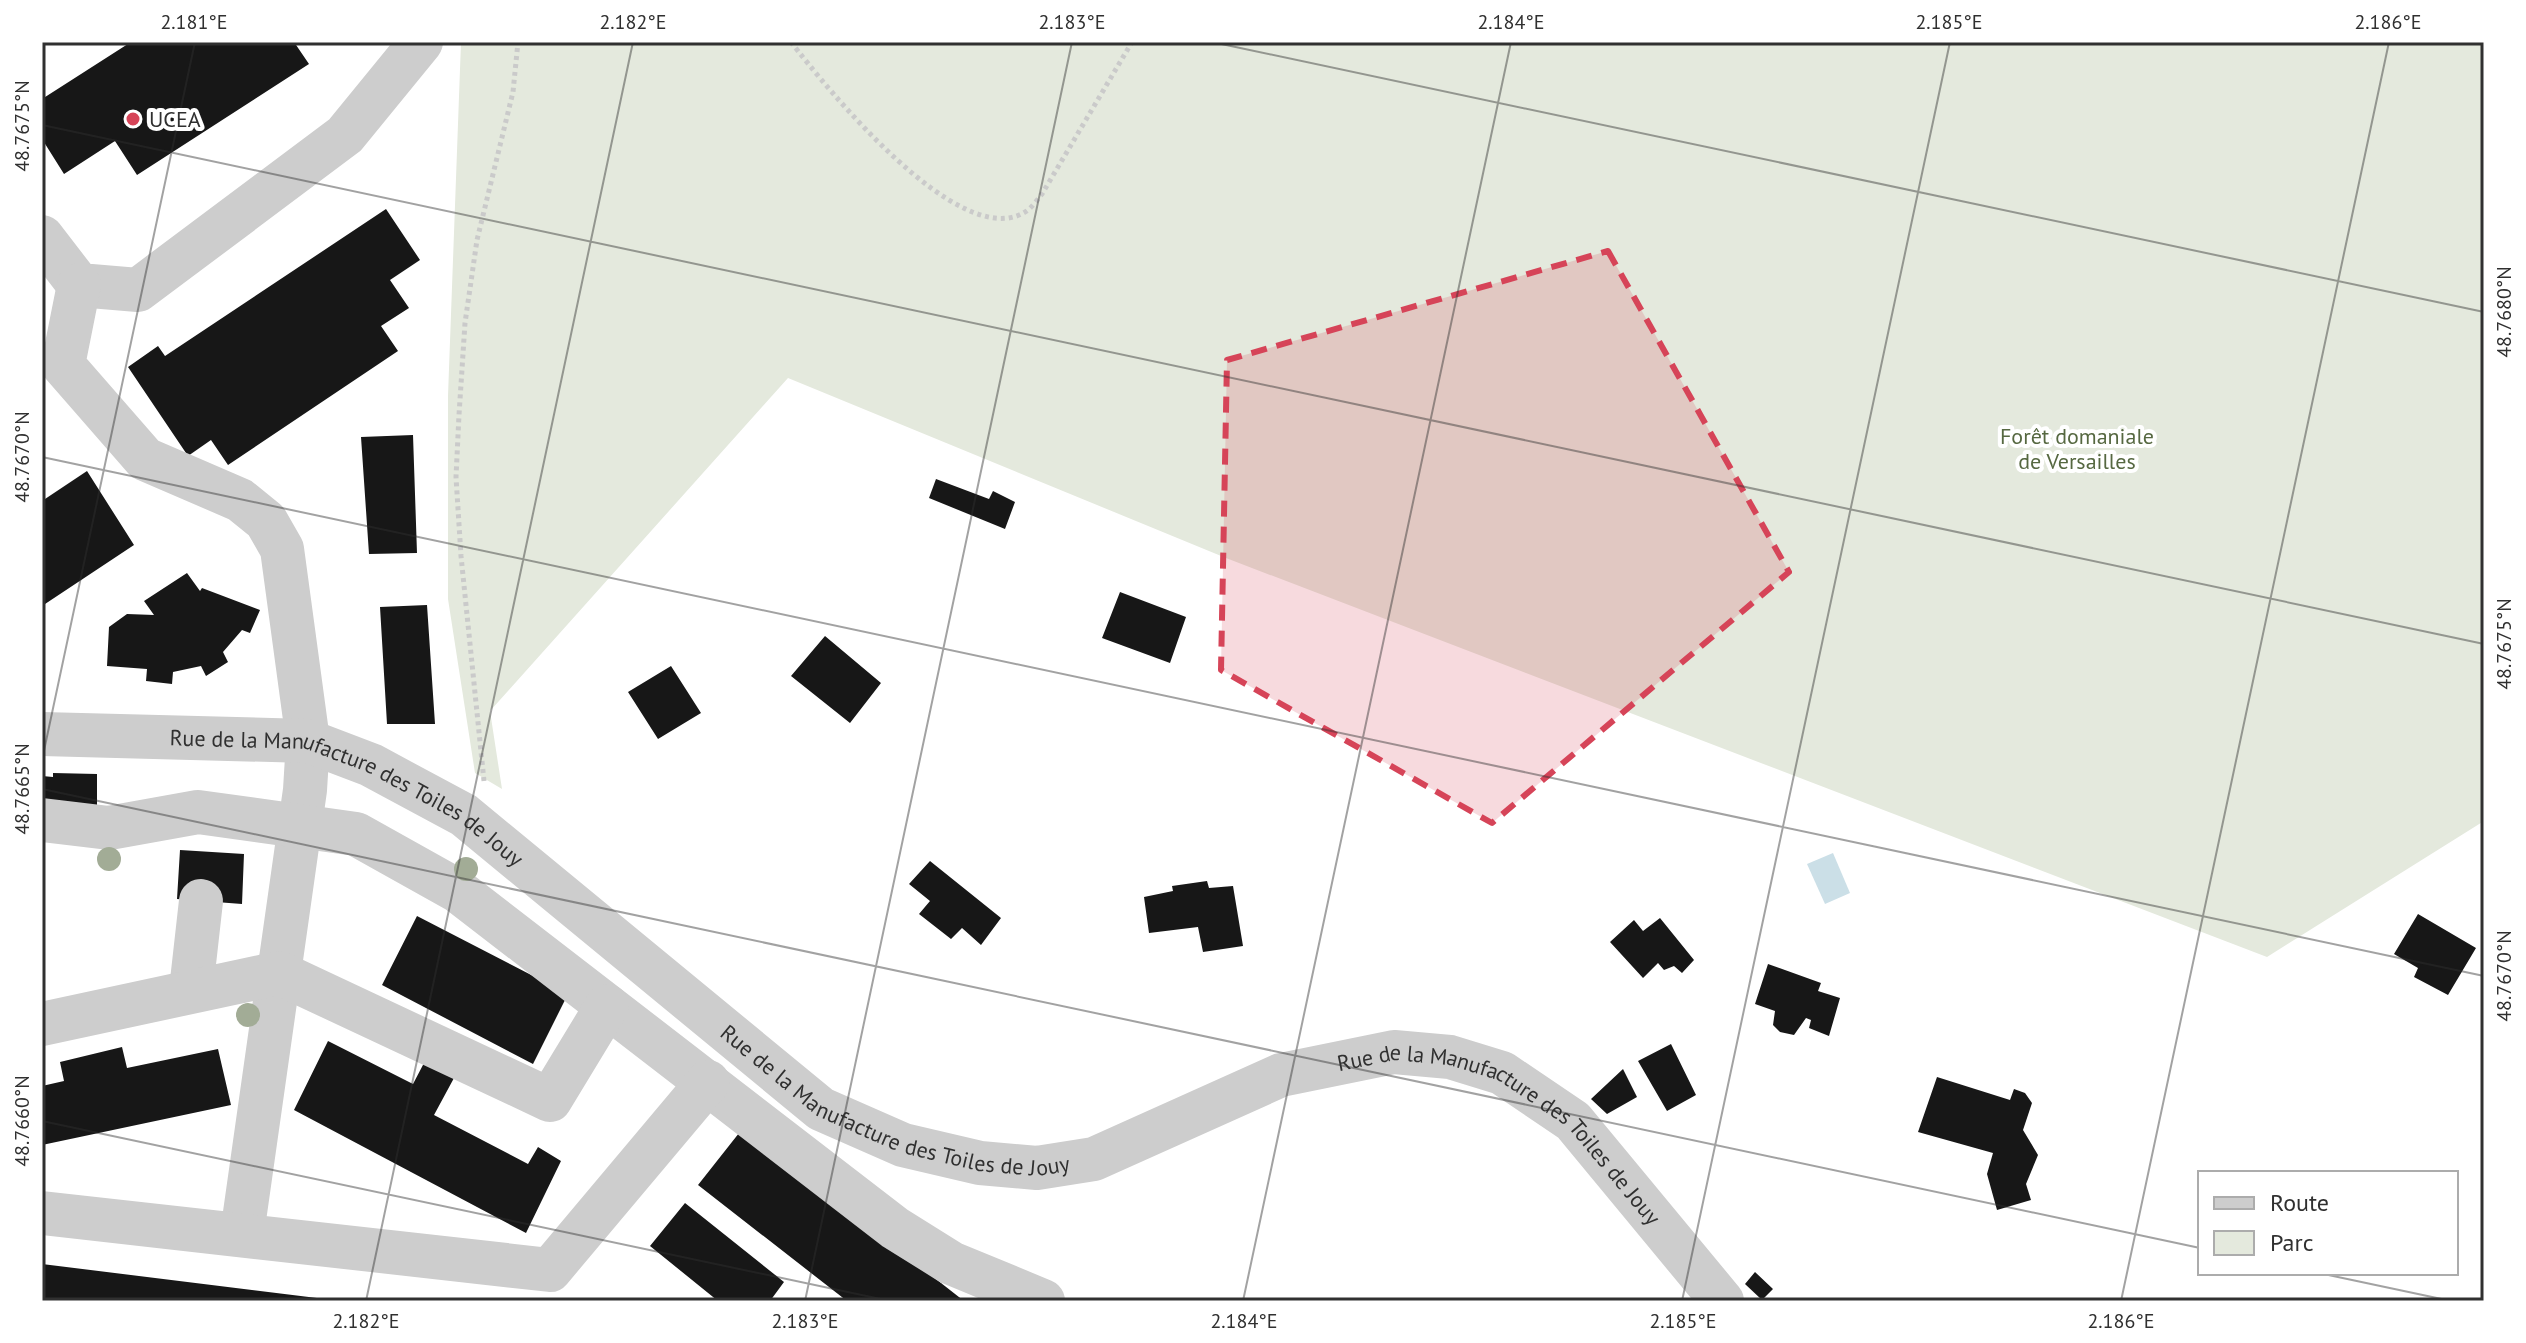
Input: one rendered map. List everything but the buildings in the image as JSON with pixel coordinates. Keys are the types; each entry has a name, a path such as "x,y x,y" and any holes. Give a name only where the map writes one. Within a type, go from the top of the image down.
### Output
{"street":[{"path":"42,237 79,285 138,290 345,135 421,42"},
{"path":"79,285 53,372 145,459 240,500 266,521 282,549 308,741 300,826 242,1234"},
{"name":"Rue de la Manufacture des Toiles de Jouy","path":"42,734 308,741 371,765 464,815 821,1109 903,1145 980,1163 1037,1168 1094,1159 1281,1075 1394,1052 1450,1057 1502,1073 1573,1121 1722,1301"},
{"path":"42,820 109,828 198,812 356,834 458,891 895,1228 951,1263 1043,1301"},
{"path":"191,990 201,901"},
{"path":"42,1024 279,973 550,1100 607,1006"},
{"path":"42,1213 550,1270 708,1082"}],"path":[{"path":"482,789 484,762 461,556 458,430 465,323 477,240 513,92 518,42"},
{"path":"791,42 850,116 891,158 963,205 988,216 1009,217 1025,213 1042,194 1132,42"}],"highlighted area":[{"path":"1608,251 1789,572 1492,823 1221,670 1227,360"}],"green space":[{"name":"Forêt domaniale de Versailles","path":"461,42 2484,42 2484,821 2267,957 1226,558 788,378 490,711 502,789 475,773 448,599 448,396"}],"shaded area":[{"path":"1833,853 1850,893 1825,904 1807,864"}],"place":[{"name":"UCEA","path":"133,119"}]}
